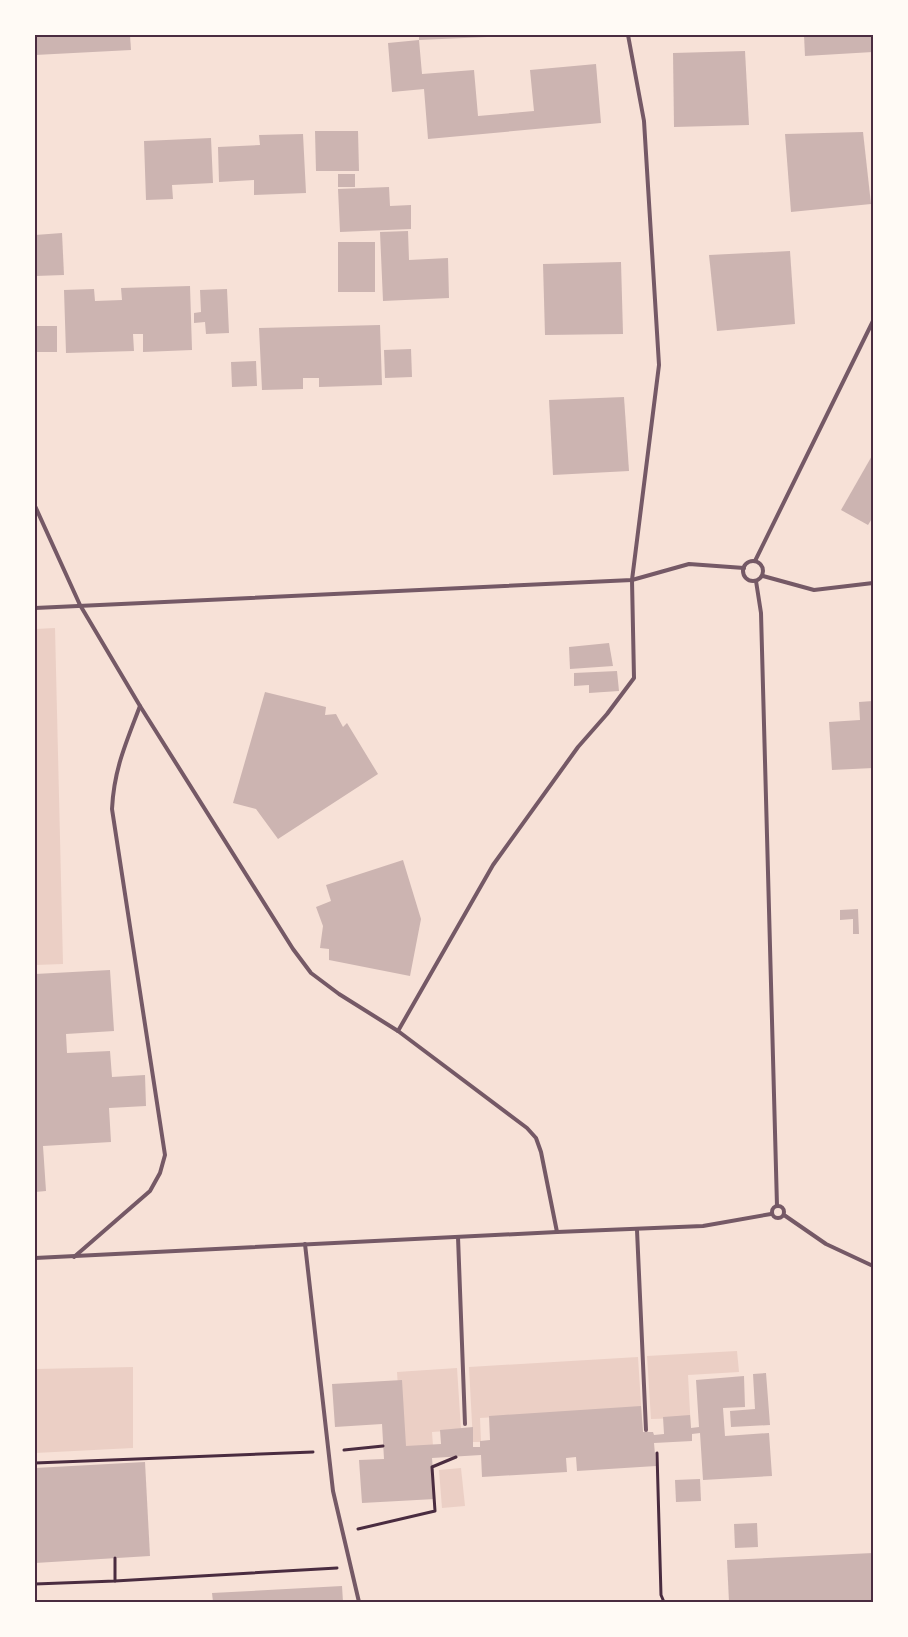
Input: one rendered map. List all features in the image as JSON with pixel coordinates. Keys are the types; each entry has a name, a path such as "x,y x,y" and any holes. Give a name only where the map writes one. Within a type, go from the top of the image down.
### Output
{"lane":[{"path":"398,1031 493,864 578,747 607,714 634,678 632,580 659,365 644,121 628,35"},
{"path":"755,561 873,321"},
{"path":"35,506 80,605 140,706 293,949 311,973 339,994 398,1031 527,1128 536,1138 541,1152 557,1232"},
{"path":"755,561 764,569 763,576 756,581 752,581 746,579 743,573 748,562 755,561"},
{"path":"35,608 632,580 689,564 744,568"},
{"path":"763,576 814,590 873,583"},
{"path":"756,581 760,613 777,1206"},
{"path":"74,1257 150,1191 160,1173 165,1155 112,809 113,787 117,767 140,706"},
{"path":"771,1214 772,1209 781,1206 784,1210 784,1215 826,1244 873,1266"},
{"path":"771,1214 775,1218 780,1218 784,1215"},
{"path":"35,1258 557,1232 638,1230 703,1226 771,1214"},
{"path":"638,1230 646,1430"},
{"path":"458,1237 465,1424"},
{"path":"305,1244 327,1452 333,1491 360,1602"}],"path":[{"path":"35,1463 327,1452 383,1446"},
{"path":"658,1453 662,1595 664,1602"},
{"path":"343,1533 435,1511 432,1468 456,1457"},
{"path":"115,1558 115,1581"},
{"path":"35,1584 351,1567"}],"shaded area":[{"path":"55,628 63,964 35,965 35,629"},
{"path":"737,1351 739,1372 688,1375 691,1430 685,1418 651,1419 647,1356"},
{"path":"638,1357 643,1435 636,1409 480,1418 481,1442 473,1442 469,1367"},
{"path":"133,1367 133,1448 35,1453 35,1369"},
{"path":"457,1368 461,1430 432,1432 433,1446 402,1448 397,1372"},
{"path":"461,1468 465,1506 442,1508 439,1470"}],"building":[{"path":"35,35 130,35 131,50 35,55"},
{"path":"419,35 487,35 487,37 419,40"},
{"path":"804,35 873,35 873,52 805,56"},
{"path":"419,40 422,74 474,70 478,116 534,111 530,70 596,64 601,123 428,139 424,89 392,92 388,43"},
{"path":"745,51 749,125 674,127 673,53"},
{"path":"315,131 358,131 359,171 316,171"},
{"path":"863,132 871,204 791,212 785,134"},
{"path":"303,134 306,193 254,195 254,180 219,182 218,147 260,145 259,135"},
{"path":"211,138 213,183 172,185 173,199 146,200 144,141"},
{"path":"338,174 355,174 355,187 338,187"},
{"path":"389,187 390,206 411,205 411,229 340,232 338,189"},
{"path":"408,231 409,260 448,258 449,298 383,301 380,232"},
{"path":"62,233 64,275 35,276 35,235"},
{"path":"338,242 375,242 375,292 338,292"},
{"path":"790,251 795,324 717,331 709,255"},
{"path":"621,262 623,334 545,335 543,264"},
{"path":"190,286 192,350 143,352 143,334 133,334 134,351 66,353 64,290 94,289 95,301 122,300 121,288"},
{"path":"227,289 229,333 206,334 205,322 194,323 194,313 201,312 200,290"},
{"path":"380,325 382,385 319,387 319,378 303,378 303,389 262,390 259,328"},
{"path":"35,326 57,326 57,352 35,352"},
{"path":"411,349 412,377 385,378 384,350"},
{"path":"256,361 257,386 232,387 231,362"},
{"path":"624,397 629,471 553,475 549,400"},
{"path":"873,454 873,517 868,525 841,510"},
{"path":"609,643 613,666 570,669 569,647"},
{"path":"617,671 619,691 589,693 589,685 574,686 574,673"},
{"path":"265,692 326,707 325,715 336,714 343,727 347,723 378,774 278,839 256,809 233,803"},
{"path":"873,701 873,768 832,770 829,722 860,720 859,702"},
{"path":"403,860 421,919 410,976 329,960 329,949 320,948 323,926 316,907 331,901 326,885"},
{"path":"858,909 859,934 853,934 853,919 840,920 840,910"},
{"path":"110,970 114,1031 66,1034 67,1053 110,1051 112,1077 145,1075 146,1106 109,1108 111,1142 43,1146 46,1191 35,1192 35,974"},
{"path":"766,1373 770,1425 731,1427 730,1411 755,1409 753,1374"},
{"path":"744,1376 745,1407 723,1408 725,1436 769,1433 772,1476 703,1480 700,1433 692,1434 692,1441 654,1443 656,1466 577,1471 576,1457 566,1458 567,1472 482,1477 481,1455 432,1458 435,1499 362,1503 359,1460 384,1459 382,1424 335,1427 332,1384 402,1380 406,1446 441,1444 440,1430 473,1427 473,1447 480,1447 480,1441 490,1440 489,1416 641,1406 643,1432 653,1432 654,1435 664,1434 663,1417 690,1415 691,1428 699,1427 696,1380"},
{"path":"145,1462 150,1556 35,1563 35,1468"},
{"path":"700,1479 701,1501 676,1502 675,1480"},
{"path":"757,1523 758,1547 735,1548 734,1524"},
{"path":"873,1553 873,1602 729,1602 727,1560"},
{"path":"342,1586 343,1602 213,1602 212,1593"}]}
